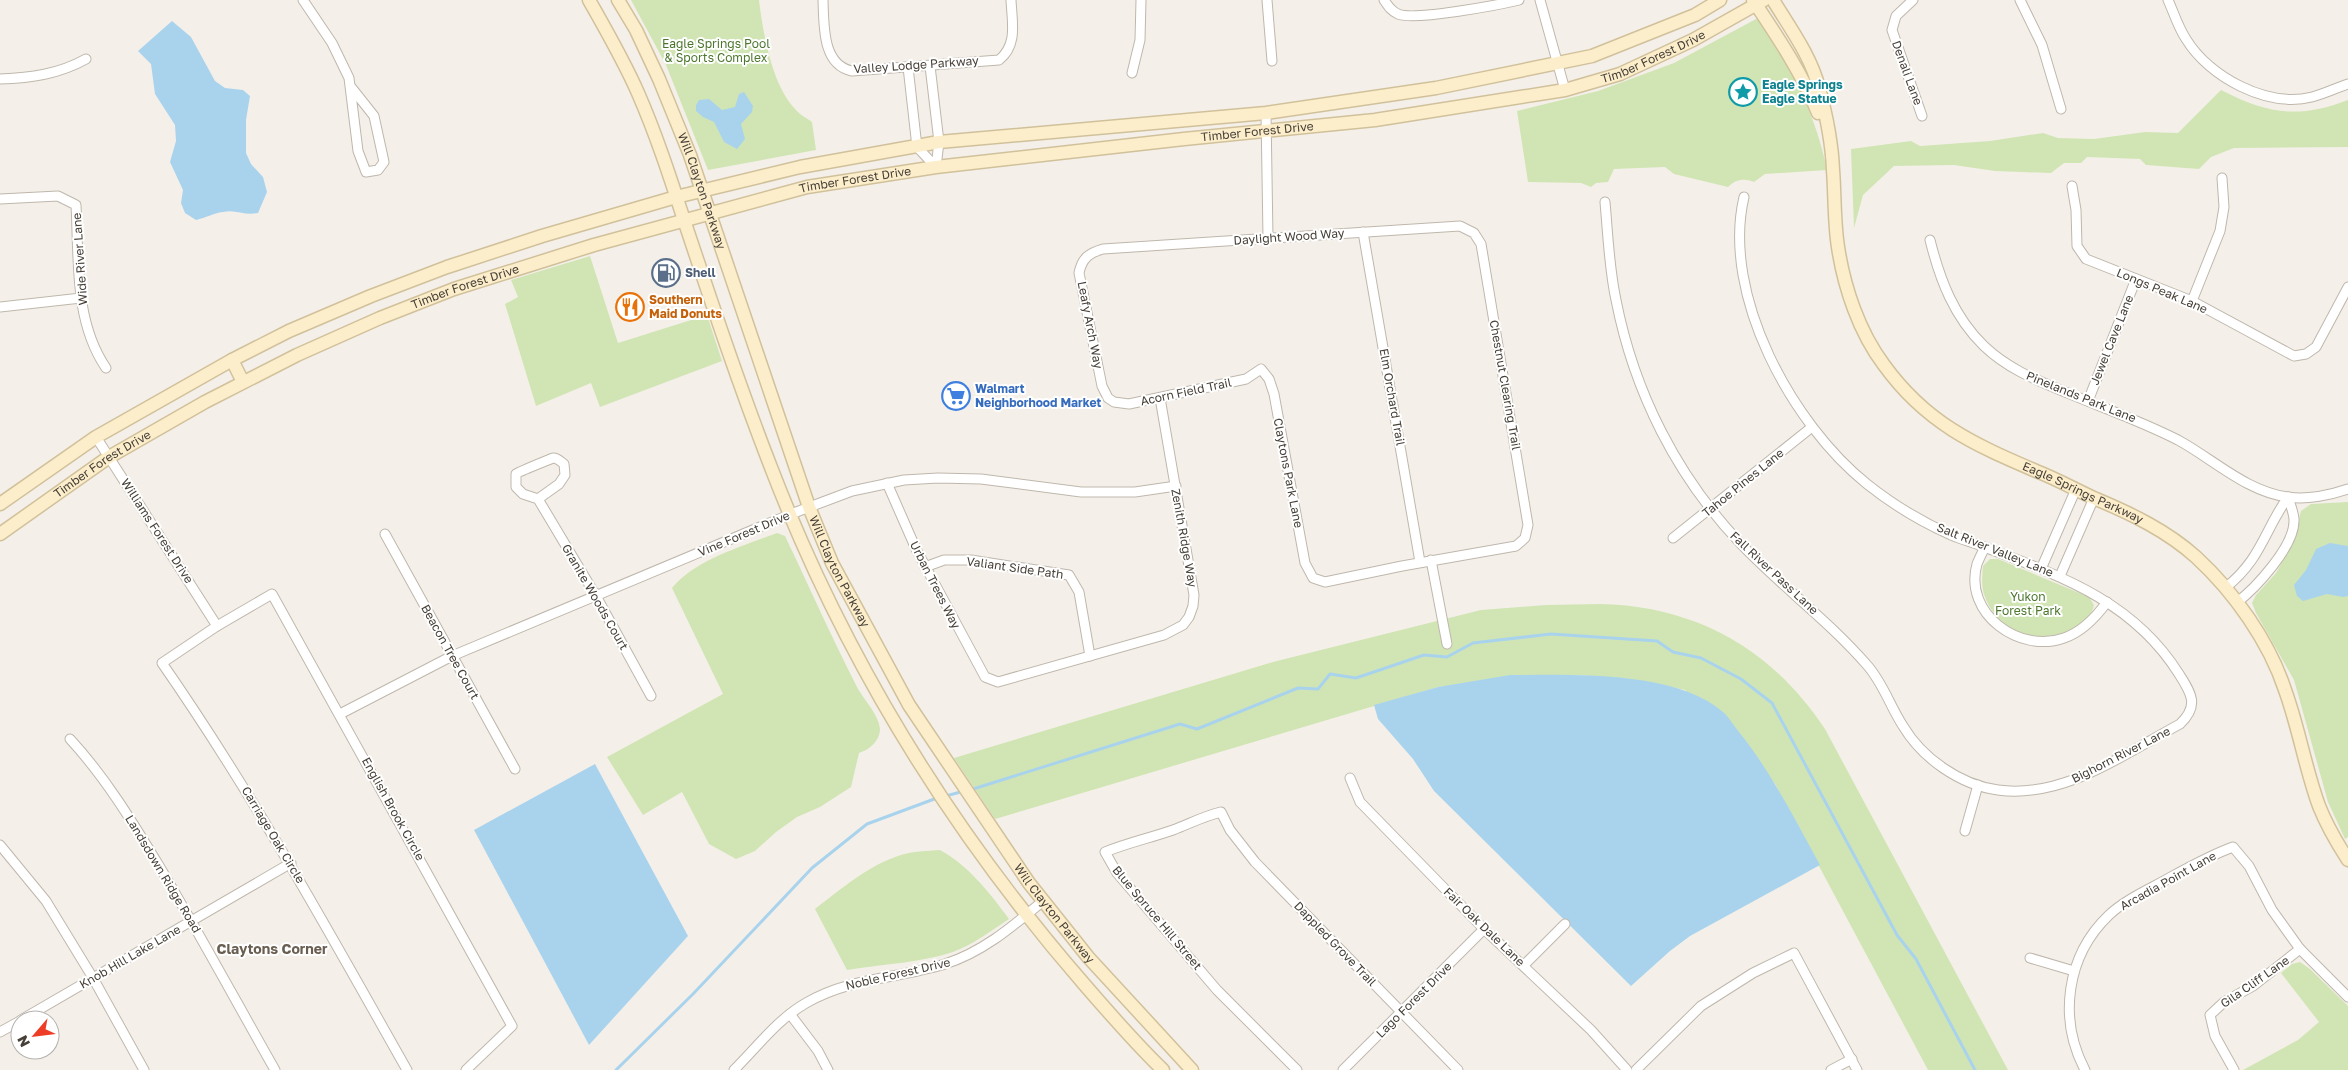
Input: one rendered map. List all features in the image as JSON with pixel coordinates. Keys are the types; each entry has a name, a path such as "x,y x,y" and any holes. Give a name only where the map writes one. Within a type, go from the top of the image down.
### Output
{"main road":[{"name":"Will Clayton Parkway","path":"589,0 637,91 741,385 790,514 829,601 888,711 950,811 1026,915 1070,968 1163,1070"},
{"name":"Will Clayton Parkway","path":"618,0 636,30 674,112 703,191 809,507 832,563 907,700 1043,901 1088,957 1192,1070"},
{"name":"Timber Forest Drive","path":"0,504 96,437 232,360 289,331 447,267 542,236 676,198 800,166 939,142 1266,113 1436,88 1558,64 1592,56 1641,38 1695,15 1720,0"},
{"name":"Eagle Springs Parkway","path":"1773,0 1811,64 1820,89 1833,166 1838,245 1842,272 1858,319 1882,363 1901,386 1949,430 2004,458 2130,513 2176,540 2195,556 2225,588 2264,645 2285,687 2320,807 2329,829 2348,860"},
{"name":"Timber Forest Drive","path":"0,534 109,457 244,382 380,318 454,289 609,241 807,187 936,167 1375,120 1565,90 1620,74 1693,40 1757,2"},
{"name":"Eagle Springs Parkway","path":"1757,2 1810,94 1829,140"},
{"path":"232,360 244,382"},
{"path":"888,711 907,700"},
{"path":"1145,1051 1159,1036"}],"street":[{"path":"303,0 337,52 351,87 358,151 366,172 378,170 384,162 374,116 351,87"},
{"name":"Valley Lodge Parkway","path":"823,0 827,42 832,59 842,69 852,71 999,60 1006,54 1013,42 1011,0"},
{"path":"1132,73 1140,40 1141,0"},
{"path":"1267,0 1272,61"},
{"path":"1384,0 1393,11 1406,16 1480,8 1519,0"},
{"path":"1540,0 1565,90"},
{"name":"Denali Lane","path":"1913,0 1896,16 1892,30 1922,116"},
{"path":"2020,0 2042,45 2061,109"},
{"path":"2168,0 2186,39 2211,68 2243,88 2282,98 2292,98 2310,97 2348,84"},
{"path":"0,79 54,73 86,59"},
{"path":"930,66 939,142 936,167"},
{"path":"908,67 917,147 936,167"},
{"path":"1266,113 1268,238"},
{"path":"2192,301 2220,231 2224,206 2222,178"},
{"name":"Longs Peak Lane","path":"2072,186 2076,210 2077,246 2086,259 2192,301 2294,356 2306,354 2316,347 2348,287"},
{"name":"Wide River Lane","path":"0,199 58,196 76,205 81,298 89,336 96,353 106,368"},
{"name":"Salt River Valley Lane","path":"1744,197 1739,218 1740,240 1745,279 1756,322 1781,380 1812,427 1839,458 1867,484 1905,510 1952,535 2060,576 2107,602 2130,618 2164,652 2188,688 2192,706"},
{"name":"Fall River Pass Lane","path":"1605,202 1615,299 1626,346 1636,376 1667,443 1710,509 1760,564 1846,641 1870,668 1903,726 1926,756 1961,778 1978,785 1996,790 2038,790"},
{"name":"Daylight Wood Way","path":"1089,253 1103,249 1460,226 1474,233 1481,244"},
{"name":"Elm Orchard Trail","path":"1363,232 1420,562"},
{"name":"Pinelands Park Lane","path":"1930,240 1938,275 1950,301 1967,327 1984,346 2004,363 2027,376 2142,423 2180,441 2238,478 2266,491 2288,497"},
{"name":"Chestnut Clearing Trail","path":"1432,560 1516,546 1524,538 1528,525 1481,244"},
{"name":"Leafy Arch Way","path":"1089,253 1081,262 1079,273 1102,386 1108,398"},
{"name":"Jewel Cave Lane","path":"2088,401 2136,279"},
{"path":"0,306 81,298"},
{"name":"Claytons Park Lane","path":"1262,369 1272,384 1305,563 1313,578 1325,582 1420,562"},
{"name":"Acorn Field Trail","path":"1108,398 1121,404 1160,398 1246,379 1262,369"},
{"name":"Zenith Ridge Way","path":"992,681 1005,680 1164,635 1183,625 1189,617 1194,606 1193,583 1160,398"},
{"name":"Tahoe Pines Lane","path":"1673,538 1812,427"},
{"name":"Williams Forest Drive","path":"96,437 217,626"},
{"path":"553,458 558,459 564,464 566,475 559,484 538,499 518,491 516,487 516,474 553,458"},
{"name":"Vine Forest Drive","path":"340,714 452,656 790,514 852,491 887,484 938,478 973,479 1047,489 1111,493 1135,492 1176,486"},
{"name":"Urban Trees Way","path":"887,484 925,567 980,671 992,681"},
{"path":"2041,569 2076,489"},
{"path":"2288,497 2329,494 2348,489"},
{"path":"2225,588 2240,576 2257,553 2267,536 2275,516 2288,497"},
{"path":"2236,603 2252,591 2263,578 2285,545 2294,520 2288,497"},
{"path":"2060,576 2094,498"},
{"name":"Granite Woods Court","path":"538,499 596,596 651,696"},
{"name":"Beacon Tree Court","path":"385,534 515,769"},
{"path":"1985,547 1976,566 1978,596 1993,621 2010,635 2026,640 2053,641 2064,638 2085,627 2107,602"},
{"name":"Valiant Side Path","path":"925,567 936,562 952,559 985,561 1063,573 1074,581 1079,592 1090,656"},
{"path":"1420,562 1432,560 1447,644"},
{"name":"English Brook Circle","path":"217,626 272,594 340,714 512,1026 466,1070"},
{"name":"Carriage Oak Circle","path":"217,626 162,663 239,778 291,863 407,1070"},
{"name":"Bighorn River Lane","path":"2038,790 2078,779 2180,724 2190,715 2192,706"},
{"name":"Landsdown Ridge Road","path":"70,739 90,761 127,813 192,921 275,1070"},
{"name":"Fair Oak Dale Lane","path":"1350,778 1360,802 1484,929 1591,1030 1627,1070"},
{"path":"1965,831 1978,785"},
{"name":"Dappled Grove Trail","path":"1221,812 1230,830 1255,862 1458,1070"},
{"name":"Blue Spruce Hill Street","path":"1221,812 1204,816 1171,830 1128,842 1105,852 1117,873 1217,990 1297,1070"},
{"path":"0,844 46,901 93,978 144,1070"},
{"name":"Arcadia Point Lane","path":"2085,1070 2078,1056 2070,1029 2070,992 2074,970 2081,953 2094,932 2109,915 2126,901 2212,854 2233,847 2248,866 2272,910 2300,950"},
{"name":"Knob Hill Lake Lane","path":"38,1010 291,863"},
{"name":"Noble Forest Drive","path":"734,1070 790,1014 822,995 853,983 919,970 961,958 988,944 1043,901"},
{"path":"1524,965 1565,924"},
{"name":"Lago Forest Drive","path":"1343,1070 1484,929"},
{"path":"2300,950 2348,996"},
{"name":"Gila Cliff Lane","path":"2234,1070 2215,1036 2210,1015 2224,1002 2253,986 2300,950"},
{"path":"1636,1070 1700,1006 1753,972 1794,953 1858,1070"},
{"path":"2030,958 2074,970"},
{"path":"790,1014 818,1051 828,1070"},
{"path":"1831,1070 1852,1059"}],"green space":[{"name":"Eagle Springs Pool & Sports Complex","path":"631,0 759,0 766,43 775,73 788,100 798,112 812,122 816,150 708,170 666,65"},
{"path":"1756,19 1760,21 1801,92 1816,129 1827,170 1765,174 1754,182 1740,180 1728,187 1674,174 1665,167 1614,169 1608,182 1596,183 1591,187 1581,183 1528,182 1517,111 1598,91 1674,63"},
{"path":"2221,90 2254,104 2283,111 2314,110 2348,100 2348,147 2234,148 2211,157 2199,169 2146,165 2140,159 2087,157 2081,163 2064,163 2051,173 1995,171 1954,165 1894,166 1863,195 1854,228 1851,149 1911,141 1920,146 1990,141 2043,133 2058,138 2094,139 2145,132 2178,133"},
{"path":"590,256 618,343 707,315 722,361 600,407 591,383 536,406 505,304 518,297 511,280"},
{"path":"2348,502 2348,837 2345,839 2328,802 2294,680 2252,603 2256,595 2276,573 2294,540 2301,511 2311,504"},
{"path":"777,533 785,536 856,685 877,718 880,733 873,744 859,753 851,787 820,807 797,817 776,832 755,851 736,859 709,844 682,792 643,815 607,757 723,694 672,588 693,569 706,562"},
{"name":"Yukon Forest Park","path":"1990,559 1998,559 2089,597 2094,605 2092,612 2078,625 2052,636 2024,634 2012,628 1991,610 1985,597 1982,582 1983,566"},
{"path":"1600,604 1635,607 1668,613 1699,623 1729,637 1756,655 1781,676 1804,701 1825,729 2008,1070 1928,1070 1775,784 1685,690 1643,681 1579,675 1438,687 995,819 954,758 1273,662 1481,610 1546,605"},
{"path":"940,850 960,863 969,872 1009,919 975,941 953,952 914,961 847,970 815,909 856,878 889,859 920,851"},
{"path":"2300,962 2310,969 2348,1006 2348,1070 2243,1070 2298,1040 2319,1022 2281,973 2292,964"}],"water":[{"path":"172,21 191,37 215,81 225,88 243,90 250,96 246,120 246,153 251,164 263,177 267,192 258,213 248,214 228,211 196,220 185,213 181,203 183,190 170,162 176,141 175,125 155,94 151,64 138,51"},
{"path":"744,92 753,106 752,112 741,124 745,139 737,149 724,142 714,122 696,111 696,105 699,100 709,99 722,110 735,107 739,94"},
{"path":"2330,543 2348,546 2348,596 2327,594 2303,601 2297,596 2294,585 2306,570 2316,549"},
{"path":"1510,675 1621,678 1678,688 1703,698 1725,714 1751,748 1782,797 1820,865 1690,936 1631,986 1434,791 1413,759 1378,719 1374,705 1438,687"},
{"path":"595,764 688,936 589,1045 474,830"}],"waterway":[{"path":"970,790 1180,724 1197,729 1298,688 1318,689 1330,674 1356,678 1424,655 1447,657 1473,643 1551,634 1657,641 1673,652 1701,658 1741,679 1772,703 1897,935 1916,959 1975,1070"},
{"path":"946,796 964,791"},
{"path":"616,1070 693,994 812,868 867,824 937,798"}],"place":[{"name":"Eagle Springs Eagle Statue","path":"1743,92"},
{"name":"Shell","path":"666,273"},
{"name":"Southern Maid Donuts","path":"630,307"},
{"name":"Walmart Neighborhood Market","path":"956,396"}],"district":[{"name":"Claytons Corner","path":"272,949"}]}
